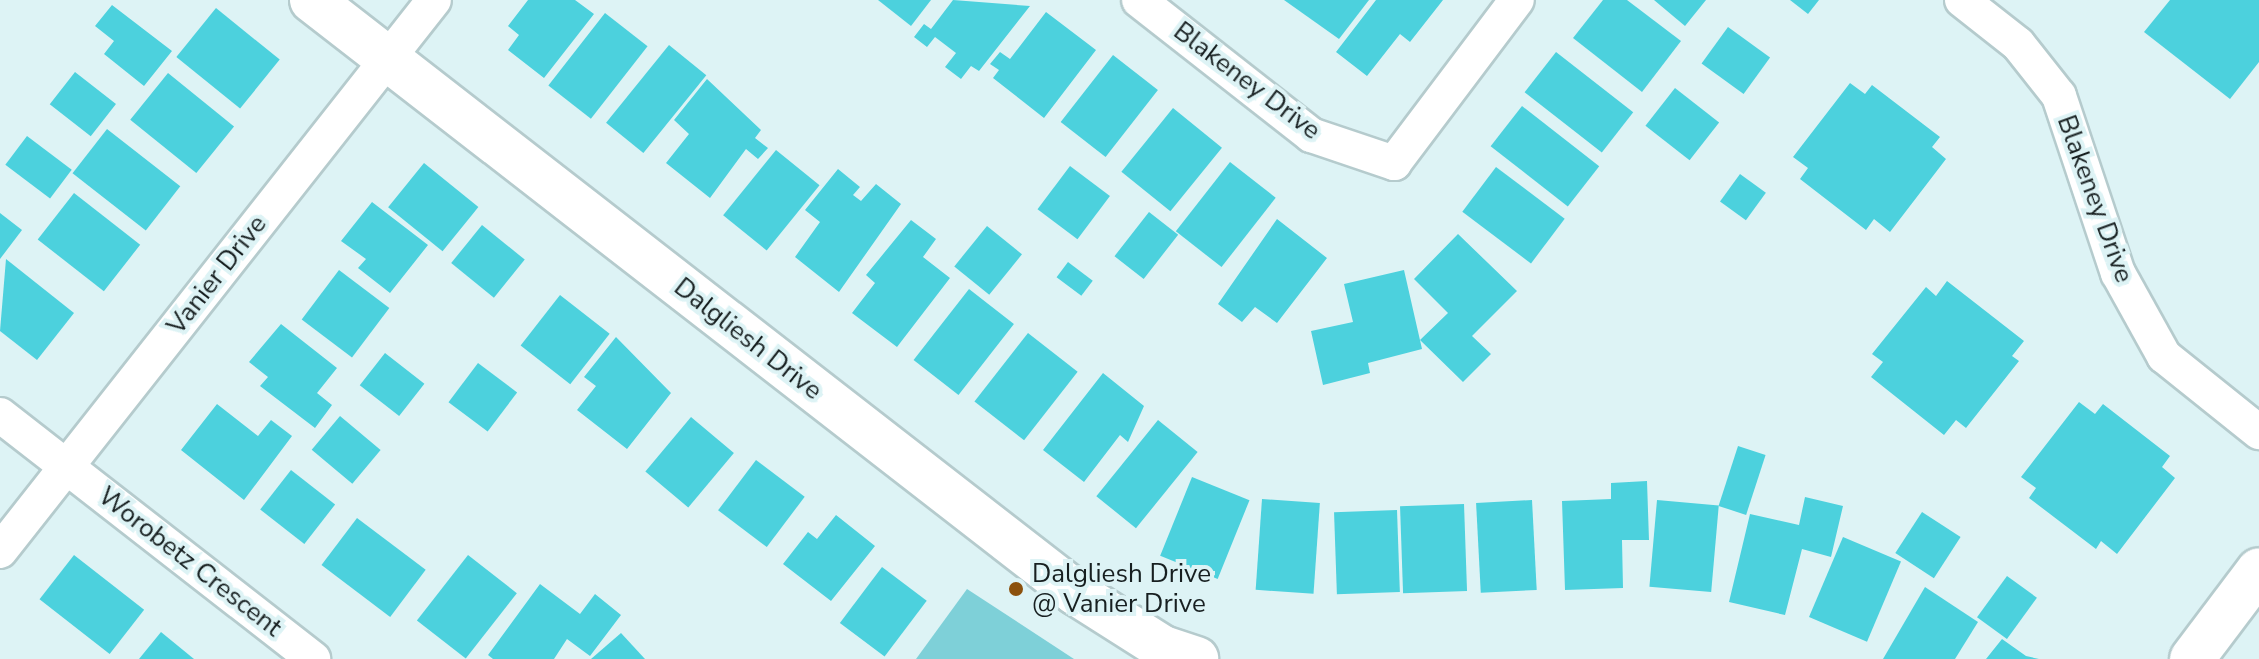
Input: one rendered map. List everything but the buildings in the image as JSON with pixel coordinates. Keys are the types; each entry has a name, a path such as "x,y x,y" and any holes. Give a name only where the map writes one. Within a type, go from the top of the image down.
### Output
{"street":[{"name":"Dalgliesh Drive","path":"312,0 1076,593 1163,648 1196,659"},
{"name":"Vanier Drive","path":"0,551 434,0"},
{"name":"Blakeney Drive","path":"1139,0 1311,135 1394,163 1517,0"},
{"name":"Blakeney Drive","path":"1962,0 2018,44 2059,96 2118,273 2164,356 2259,432"},
{"name":"Worobetz Crescent","path":"0,415 313,659"},
{"path":"2192,659 2259,570"}],"shaded area":[{"path":"967,589 1074,659 916,659"}],"place":[{"name":"Dalgliesh Drive @ Vanier Drive","path":"1016,589"}]}
